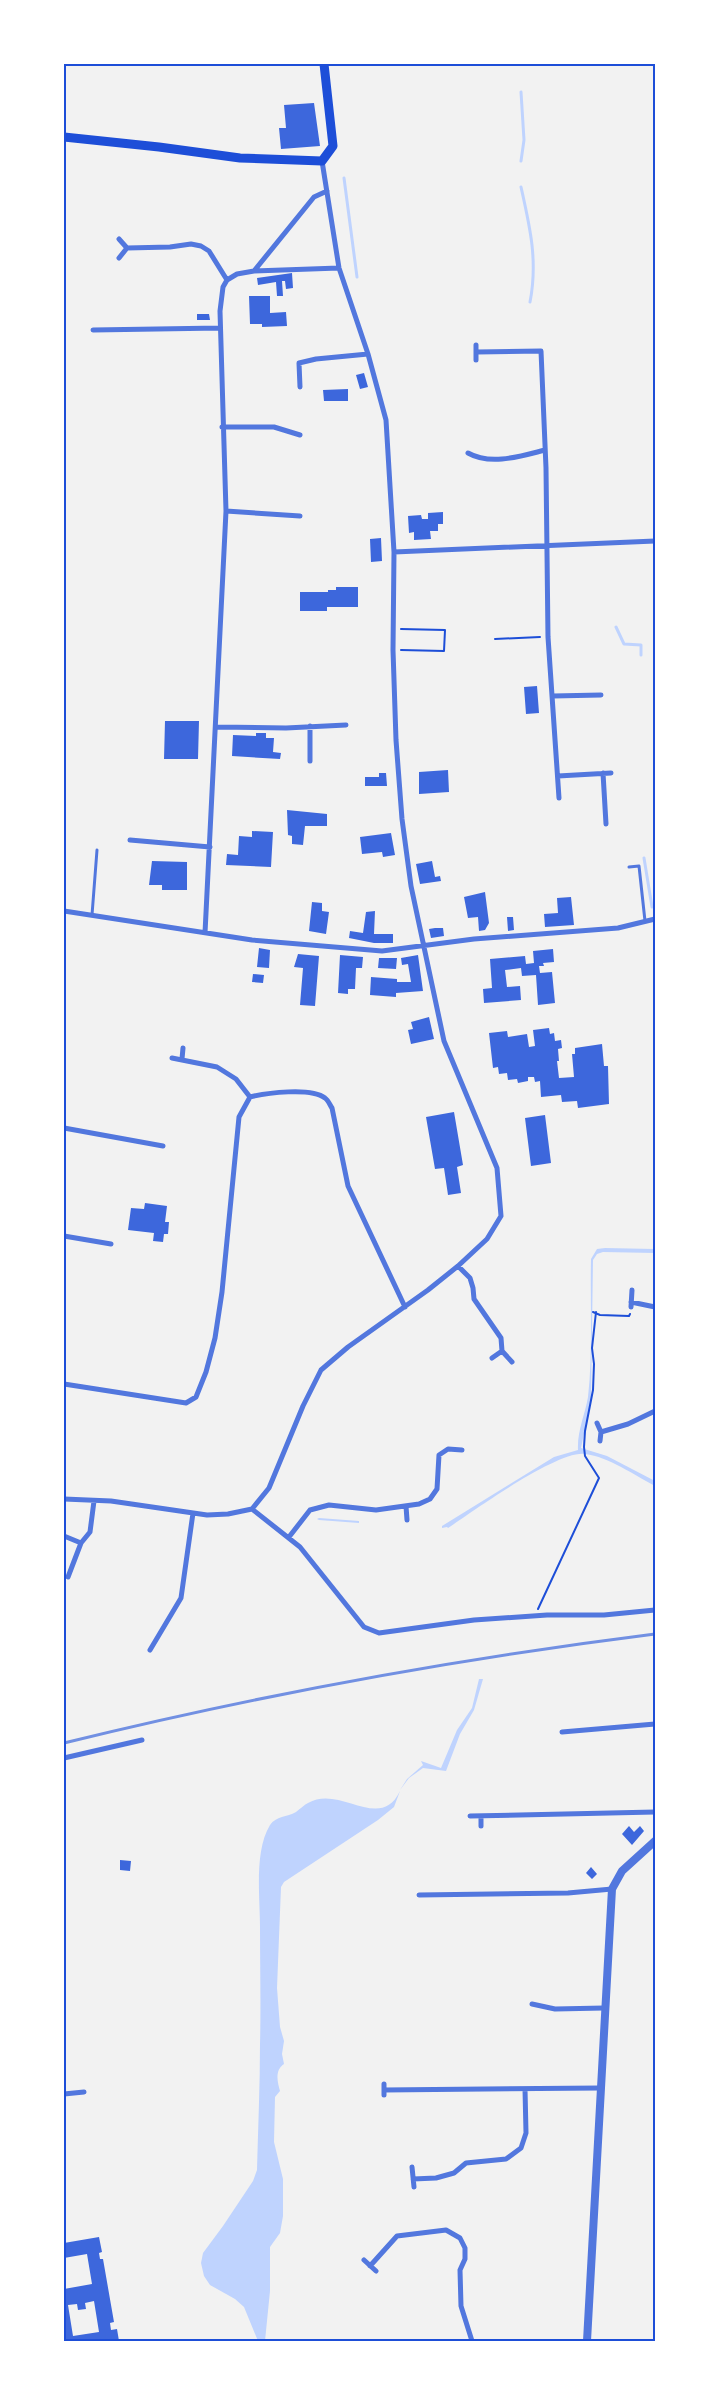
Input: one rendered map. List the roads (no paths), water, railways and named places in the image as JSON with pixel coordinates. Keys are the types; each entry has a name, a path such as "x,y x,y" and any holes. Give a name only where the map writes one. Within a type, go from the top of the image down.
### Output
{"main road":[{"path":"64,138 142,145 240,158 322,162 333,146 324,64"}],"street":[{"path":"64,1499 120,1502 193,1513 228,1514 252,1509 269,1488 302,1406 321,1370 348,1347 405,1307 458,1266 487,1239 501,1216 497,1168 444,1041 412,886 399,779 393,678 394,552 386,420 368,354 339,268 322,162"},
{"path":"254,270 314,197 327,191"},
{"path":"118,239 127,248 170,247 191,244 201,246 209,251 227,280"},
{"path":"119,258 127,248"},
{"path":"205,933 217,727 226,511 220,328 223,287 227,280 238,274 254,270 339,268"},
{"path":"93,330 220,328"},
{"path":"476,345 476,360"},
{"path":"477,352 540,351 545,450 548,637 559,798"},
{"path":"300,387 299,363 368,354"},
{"path":"222,427 274,427 300,435"},
{"path":"468,453 478,459 500,459 545,450"},
{"path":"226,511 300,516"},
{"path":"394,552 655,541"},
{"path":"553,696 601,696"},
{"path":"217,727 277,728 346,725"},
{"path":"310,726 310,761"},
{"path":"603,773 606,824"},
{"path":"558,776 610,773"},
{"path":"130,840 210,846"},
{"path":"64,911 252,940 382,951 474,939 618,928 655,919"},
{"path":"182,1060 184,1048"},
{"path":"172,1058 216,1067 236,1078 250,1097"},
{"path":"64,1384 186,1403 196,1397 206,1372 215,1338 222,1292 239,1116 250,1097 269,1092 316,1094 325,1098 332,1108 348,1186 405,1307"},
{"path":"64,1128 163,1146"},
{"path":"64,1236 111,1244"},
{"path":"458,1266 470,1278 474,1299 501,1338 502,1351 512,1362"},
{"path":"632,1290 631,1305 655,1307"},
{"path":"492,1358 502,1351"},
{"path":"602,1432 628,1424 655,1411"},
{"path":"597,1423 602,1432 600,1441"},
{"path":"289,1537 310,1510 329,1506 376,1510 419,1504 430,1499 436,1489 439,1455 448,1449 462,1450"},
{"path":"68,1577 82,1542 90,1532 94,1501"},
{"path":"406,1506 407,1520"},
{"path":"252,1509 289,1537 306,1554 364,1627 379,1633 474,1620 535,1616 604,1615 655,1610"},
{"path":"150,1650 181,1598 193,1513"},
{"path":"64,1536 82,1542"},
{"path":"562,1732 655,1724"},
{"path":"64,1758 142,1740"},
{"path":"470,1816 655,1812"},
{"path":"481,1817 481,1826"},
{"path":"587,2341 612,1889 622,1870 655,1841"},
{"path":"419,1895 568,1893 612,1889"},
{"path":"532,2004 555,2009 604,2008"},
{"path":"384,2090 600,2088"},
{"path":"413,2179 436,2178 454,2173 466,2163 506,2158 520,2148 526,2133 525,2090"},
{"path":"64,2094 84,2092"},
{"path":"412,2167 414,2187"},
{"path":"370,2266 398,2236 446,2230 460,2238 465,2248 465,2259 460,2270 461,2306 472,2341"},
{"path":"364,2260 376,2271"}],"lane":[{"path":"92,915 97,850"},
{"path":"629,867 639,866 645,922"}],"water":[{"path":"597,1249 655,1249 655,1253 603,1252 597,1254 593,1260 591,1399 581,1448 607,1456 655,1481 655,1486 603,1459 585,1454 572,1455 536,1471 448,1528 442,1528 442,1526 554,1457 578,1450 590,1381 591,1259"},
{"path":"317,1519 359,1521 359,1523"},
{"path":"479,1679 483,1679 474,1710 460,1734 446,1771 423,1768 409,1778 400,1790 407,1779 423,1765 421,1761 441,1768 457,1730 472,1708"},
{"path":"400,1791 394,1807 378,1820 284,1882 281,1887 277,1988 280,2027 284,2041 282,2054 284,2064 279,2069 278,2083 280,2091 275,2097 274,2142 283,2179 283,2216 280,2233 270,2247 270,2291 265,2341 258,2341 244,2307 235,2299 210,2285 204,2276 201,2263 203,2253 253,2181 257,2170 260,2076 259,1875 265,1836 272,1822 296,1812 308,1803 320,1799 333,1799 371,1808 382,1808 392,1803"}],"waterway":[{"path":"521,92 524,140 521,161"},
{"path":"344,178 357,277"},
{"path":"521,187 532,244 533,272 530,302"},
{"path":"616,627 624,644 641,645 641,655"},
{"path":"644,858 652,907"}],"railway":[{"path":"64,1743 211,1709 358,1680 506,1655 655,1634"}]}
